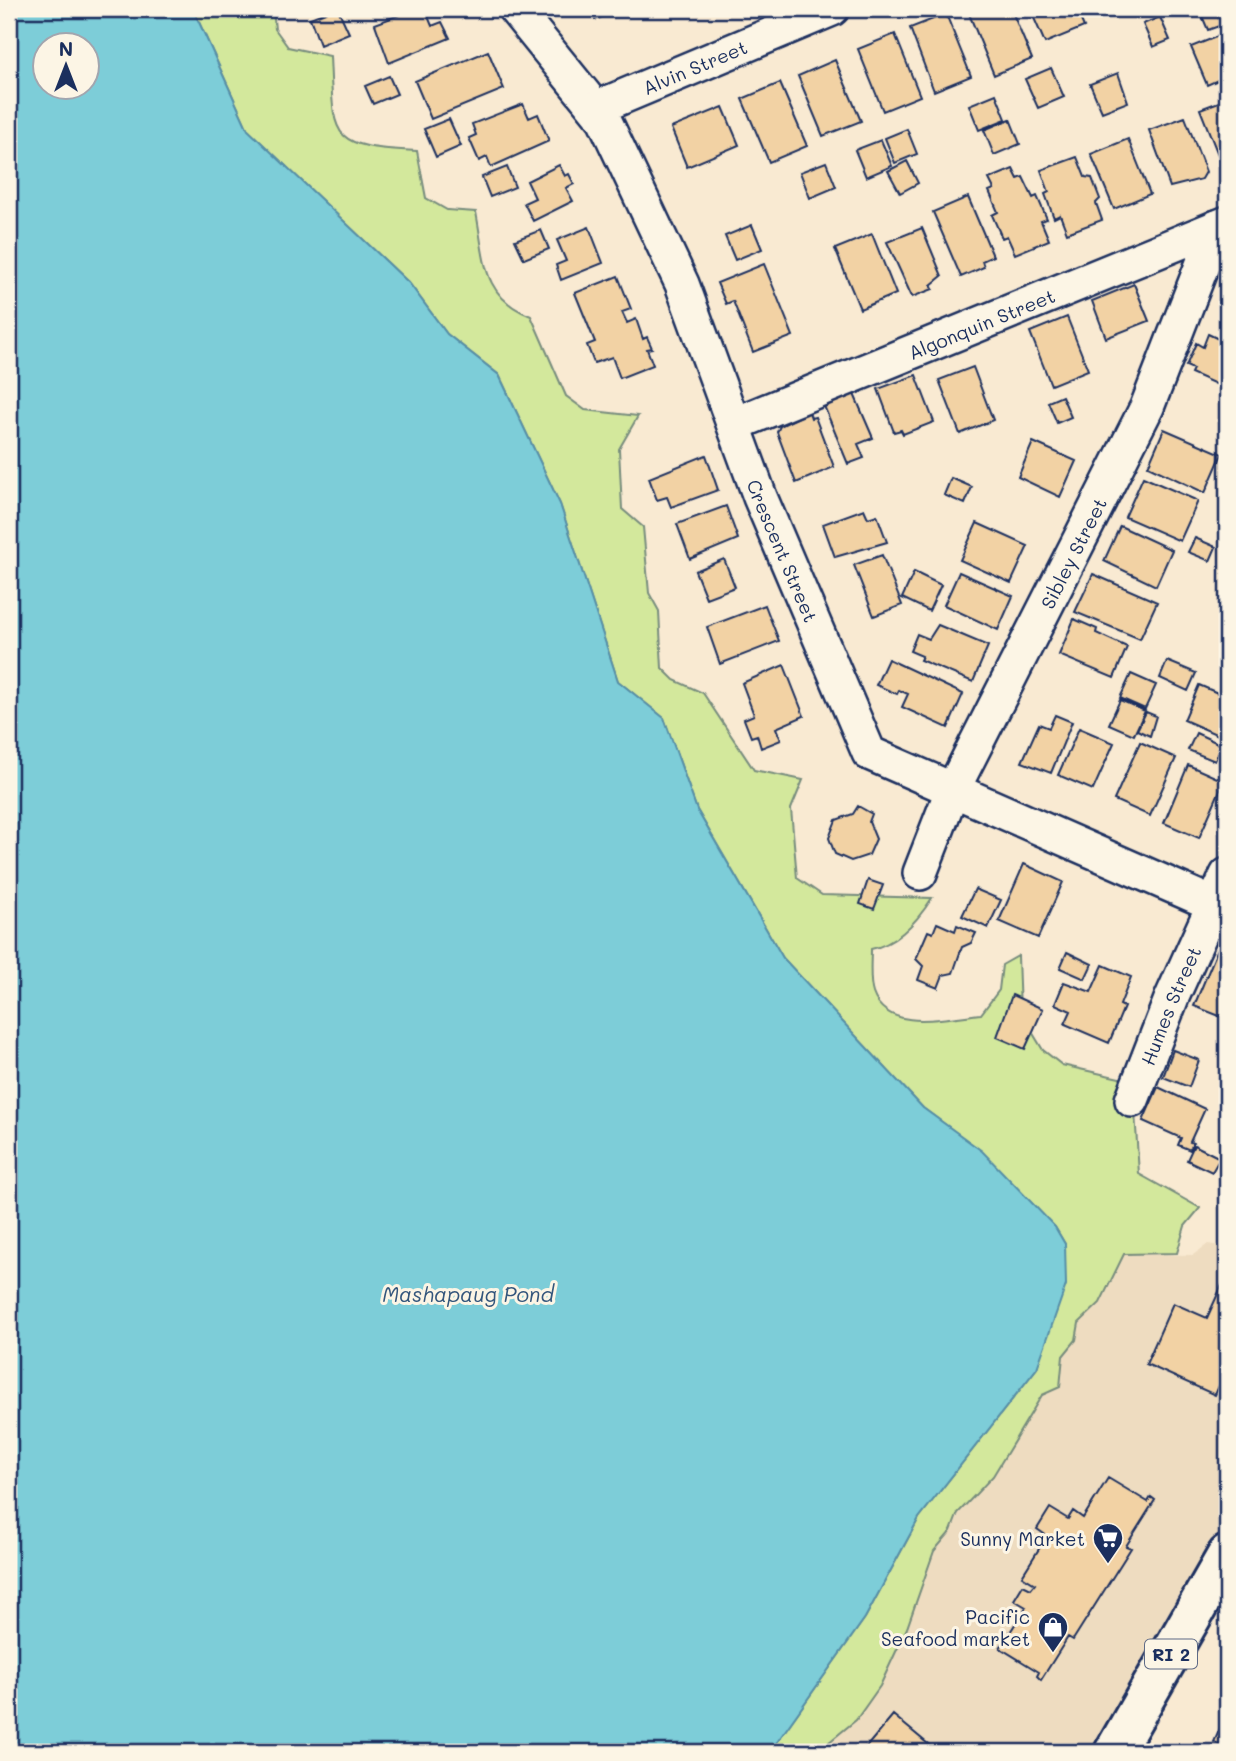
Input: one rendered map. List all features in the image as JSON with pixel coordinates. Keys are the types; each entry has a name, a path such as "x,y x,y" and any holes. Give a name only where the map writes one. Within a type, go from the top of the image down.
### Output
{"main road":[{"name":"RI 2","path":"1119,1751 1227,1555"}],"street":[{"name":"Crescent Street","path":"515,9 604,119 682,284 760,496 858,733 869,753 952,791 1223,896"},
{"name":"Alvin Street","path":"596,108 832,9"},
{"name":"Algonquin Street","path":"735,424 1222,225"},
{"name":"Sibley Street","path":"920,873 952,791 1147,407 1222,225"},
{"name":"Humes Street","path":"1132,1100 1172,997 1223,896"}],"shaded area":[{"path":"1208,1244 1227,1247 1227,1568 1114,1752 817,1752 856,1720 880,1686 907,1628 934,1551 951,1531 958,1513 993,1476 1042,1395 1060,1386 1063,1356 1076,1340 1079,1323 1100,1303 1124,1254 1193,1255"}],"green space":[{"path":"193,9 273,9 275,29 288,47 330,56 333,106 342,134 367,146 417,151 426,198 447,210 476,212 484,260 494,287 515,308 531,316 566,396 585,410 638,416 619,449 622,509 643,527 649,593 659,611 662,668 674,680 703,693 754,770 803,780 791,809 797,878 822,895 932,898 906,930 890,942 871,949 872,988 880,1006 891,1014 920,1020 981,1014 999,990 1002,965 1018,956 1020,1012 1043,1050 1062,1065 1133,1081 1139,1174 1200,1208 1185,1226 1177,1253 1124,1254 1100,1303 1079,1323 1076,1340 1063,1356 1060,1387 1042,1395 993,1476 958,1513 951,1531 934,1551 907,1628 880,1686 856,1720 817,1752 770,1752 865,1618 919,1518 1037,1368 1065,1244 1055,1227 982,1152 923,1108 783,958 697,810 664,718 618,681 560,504 499,375 447,334 409,283 248,130"}],"water":[{"name":"Mashapaug Pond","path":"9,9 193,9 248,130 409,283 447,334 499,375 560,504 618,681 664,718 697,810 783,958 923,1108 982,1151 1055,1227 1065,1244 1066,1285 1037,1368 919,1518 865,1618 770,1752 9,1752"}],"building":[{"path":"338,9 349,33 320,45 310,18"},
{"path":"415,9 425,9 432,26 442,22 450,38 389,63 375,24"},
{"path":"591,9 613,9 614,12 595,20"},
{"path":"967,9 1011,9 1032,59 994,75"},
{"path":"1030,9 1076,9 1084,27 1045,43"},
{"path":"1199,9 1215,9 1222,25 1208,30"},
{"path":"946,14 971,76 934,91 910,28"},
{"path":"1160,17 1170,40 1153,47 1143,24"},
{"path":"1226,33 1227,76 1207,85 1191,47"},
{"path":"895,34 920,96 883,111 858,49"},
{"path":"488,51 504,89 431,119 415,81"},
{"path":"835,60 861,121 823,136 798,76"},
{"path":"1051,68 1064,97 1038,108 1025,79"},
{"path":"1118,73 1128,102 1102,112 1090,84"},
{"path":"389,76 397,94 373,104 365,86"},
{"path":"780,83 807,146 769,162 742,99"},
{"path":"996,94 1006,119 979,130 969,105"},
{"path":"1227,99 1227,165 1223,167 1200,109"},
{"path":"523,104 529,118 538,114 549,141 491,167 487,157 479,161 469,138 476,135 472,124"},
{"path":"723,107 739,145 687,167 671,128"},
{"path":"1185,117 1206,172 1202,179 1170,187 1149,130"},
{"path":"449,119 461,146 436,157 424,129"},
{"path":"1010,119 1020,144 994,155 984,130"},
{"path":"907,129 917,154 895,163 885,138"},
{"path":"1128,139 1150,194 1114,209 1091,154"},
{"path":"881,140 892,166 866,177 855,150"},
{"path":"1077,157 1085,177 1092,178 1100,199 1096,203 1102,220 1067,233 1060,215 1054,218 1045,194 1049,192 1041,170"},
{"path":"907,161 918,183 900,193 888,171"},
{"path":"826,162 836,187 810,198 800,172"},
{"path":"559,165 565,176 569,174 574,184 566,188 573,201 533,221 524,203 535,198 527,181"},
{"path":"507,167 515,187 490,197 482,177"},
{"path":"1013,169 1018,179 1023,177 1033,198 1037,196 1047,219 1041,221 1049,240 1015,254 1007,236 1002,238 992,215 998,212 989,191 994,189 989,179"},
{"path":"968,197 993,256 982,261 984,267 961,277 933,212"},
{"path":"752,225 762,249 735,260 725,236"},
{"path":"589,227 603,263 561,280 556,265 566,261 557,240"},
{"path":"922,228 942,276 931,285 933,289 912,297 887,242"},
{"path":"541,230 549,249 524,259 515,240"},
{"path":"872,234 896,294 860,309 835,249"},
{"path":"764,264 793,336 753,352 733,301 726,304 717,283"},
{"path":"618,276 631,309 622,312 627,323 636,319 643,339 647,337 652,348 647,349 653,365 620,378 612,357 594,363 587,345 595,342 575,293"},
{"path":"1134,284 1149,321 1106,338 1092,301"},
{"path":"1067,317 1088,370 1051,385 1030,332"},
{"path":"1208,334 1227,343 1227,389 1191,373 1193,369 1186,366 1196,343 1203,347"},
{"path":"973,367 993,420 960,434 939,380"},
{"path":"916,375 934,422 903,434 901,430 894,432 878,389"},
{"path":"854,394 873,438 858,444 864,458 848,464 824,406"},
{"path":"1062,396 1071,417 1057,423 1048,402"},
{"path":"809,412 811,418 815,417 834,467 796,483 777,432 780,426"},
{"path":"1164,429 1222,454 1205,493 1148,466"},
{"path":"1033,442 1076,461 1060,497 1018,477"},
{"path":"706,455 718,490 671,507 667,497 657,500 649,478"},
{"path":"1143,477 1198,501 1180,541 1125,517"},
{"path":"951,478 972,487 965,504 944,495"},
{"path":"726,506 738,539 690,559 677,524"},
{"path":"864,509 868,518 877,515 887,542 835,557 823,524"},
{"path":"977,523 1028,546 1011,583 960,560"},
{"path":"1120,526 1172,550 1156,586 1104,561"},
{"path":"1195,538 1216,547 1210,561 1188,552"},
{"path":"882,555 902,605 874,616 854,565"},
{"path":"724,559 735,587 706,598 695,571"},
{"path":"914,572 941,585 929,611 902,598"},
{"path":"959,572 1013,596 998,630 944,605"},
{"path":"1093,574 1157,602 1140,639 1075,612"},
{"path":"765,605 779,641 720,664 707,627"},
{"path":"1074,619 1097,629 1096,633 1127,647 1114,678 1059,655"},
{"path":"938,625 988,646 973,682 920,660 922,656 910,651 917,634 929,639"},
{"path":"888,659 963,694 948,728 902,707 908,694 899,690 897,694 876,685"},
{"path":"1167,661 1196,673 1188,691 1160,678"},
{"path":"784,665 804,716 776,728 781,740 761,748 757,735 751,737 744,719 754,715 742,683"},
{"path":"1131,674 1156,685 1145,709 1120,698"},
{"path":"1199,685 1227,697 1227,739 1184,720"},
{"path":"1120,700 1145,711 1134,735 1109,724"},
{"path":"1146,712 1156,716 1150,736 1137,730"},
{"path":"1055,715 1072,722 1051,773 1022,762 1039,724 1049,728"},
{"path":"1079,728 1114,743 1093,790 1058,775"},
{"path":"1196,733 1222,745 1215,761 1188,750"},
{"path":"1140,742 1176,758 1150,816 1114,800"},
{"path":"1188,765 1224,781 1199,838 1164,823"},
{"path":"858,806 872,814 869,822 876,839 869,855 851,861 835,854 829,838 836,820 853,814"},
{"path":"1024,864 1063,882 1038,938 999,921"},
{"path":"868,880 883,885 874,909 860,904"},
{"path":"975,889 1001,900 988,928 962,916"},
{"path":"937,923 955,931 957,925 976,933 971,943 962,947 953,973 943,975 938,988 918,980 923,966 916,959 928,931 933,933"},
{"path":"1222,939 1227,942 1227,1007 1222,1017 1194,1006"},
{"path":"1067,952 1092,964 1085,979 1060,968"},
{"path":"1103,965 1131,977 1120,1005 1124,1007 1109,1043 1065,1024 1071,1011 1055,1004 1064,982 1091,992"},
{"path":"1012,995 1043,1009 1025,1049 997,1037"},
{"path":"1173,1050 1199,1060 1189,1087 1163,1077"},
{"path":"1158,1087 1205,1109 1190,1142 1193,1143 1190,1150 1178,1145 1181,1138 1143,1121"},
{"path":"1194,1145 1220,1158 1212,1172 1187,1160"},
{"path":"1227,1274 1227,1368 1215,1395 1146,1364 1173,1303 1207,1318"},
{"path":"1108,1478 1148,1502 1151,1497 1155,1500 1126,1546 1131,1548 1073,1640 1068,1637 1041,1680 1037,1676 1039,1672 1000,1648 1026,1607 1014,1600 1023,1585 1031,1589 1035,1584 1022,1576 1047,1536 1037,1529 1050,1508 1068,1519 1073,1511 1083,1518"},
{"path":"1227,1713 1227,1748 1214,1742"},
{"path":"893,1715 934,1749 932,1752 862,1752"}],"place":[{"name":"Sunny Market","path":"1108,1565"},
{"name":"Pacific Seafood market","path":"1053,1654"}]}
